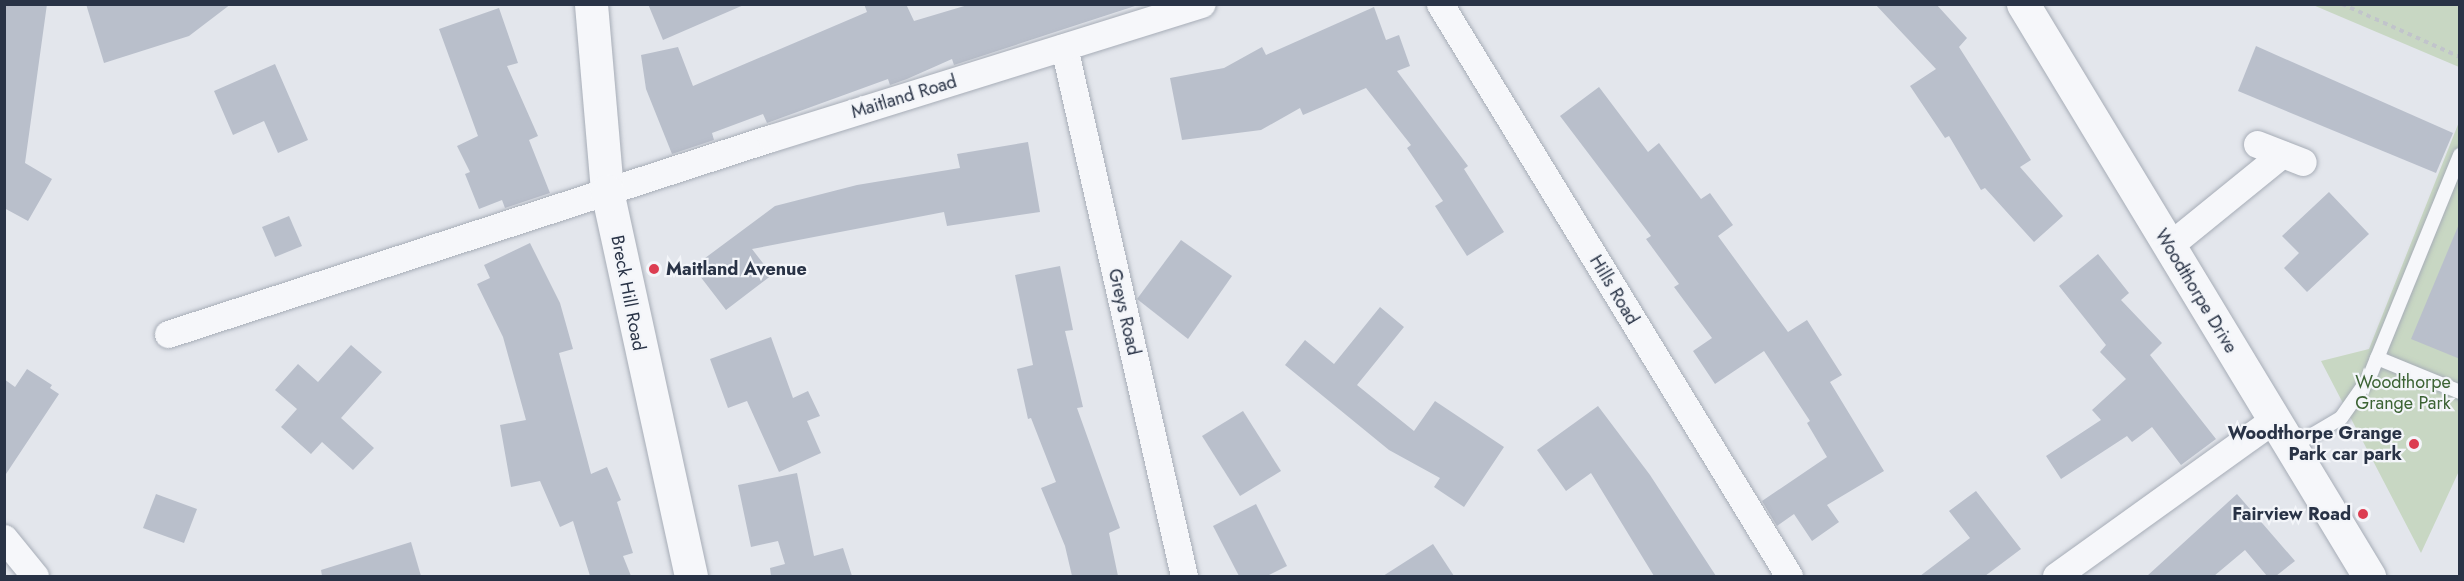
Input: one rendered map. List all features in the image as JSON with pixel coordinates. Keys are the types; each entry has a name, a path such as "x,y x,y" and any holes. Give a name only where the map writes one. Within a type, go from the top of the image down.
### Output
{"street":[{"name":"Breck Hill Road","path":"591,4 608,191 691,576"},
{"name":"Maitland Road","path":"608,191 1202,4"},
{"name":"Hills Road","path":"1440,4 1789,576"},
{"name":"Woodthorpe Drive","path":"2023,4 2369,576"},
{"name":"Greys Road","path":"1064,47 1184,576"},
{"path":"2170,245 2292,158 2257,144"},
{"path":"168,334 608,191"},
{"path":"2056,576 2273,420"},
{"path":"4,538 35,576"}],"lane":[{"path":"2290,448 2341,418 2369,378 2460,154"},
{"path":"2377,358 2460,392"}],"path":[{"path":"2343,4 2460,57"}],"green space":[{"path":"2313,5 2459,5 2459,67"},
{"name":"Woodthorpe Grange Park","path":"2459,122 2459,471 2421,553 2321,361 2369,349"}],"building":[{"path":"4,4 47,4 25,163 52,179 28,221 4,208"},
{"path":"86,4 231,4 189,36 104,63"},
{"path":"648,4 746,4 663,40"},
{"path":"864,4 906,4 914,21 971,4 1135,6 954,65 952,59 890,85 888,79 767,123 763,114 712,133 714,140 672,154 646,89 641,55 678,47 693,86 867,12"},
{"path":"1875,4 1936,4 1967,38 1959,47 2031,160 2020,167 2063,216 2034,242 1985,188 1981,190 1949,136 1945,138 1910,86 1936,69"},
{"path":"1374,7 1386,40 1399,35 1410,66 1397,71 1468,166 1464,169 1504,232 1467,256 1435,206 1443,201 1407,148 1411,145 1366,88 1303,115 1300,108 1261,130 1182,140 1170,78 1224,68 1262,47 1266,55"},
{"path":"499,8 518,63 507,66 538,136 529,140 550,193 505,208 502,200 479,209 465,174 470,172 457,146 478,136 439,29"},
{"path":"2256,46 2453,133 2436,173 2238,91"},
{"path":"275,64 308,140 278,153 264,121 233,135 214,91"},
{"path":"1599,87 1648,152 1659,143 1701,199 1710,193 1733,225 1718,236 1788,332 1807,320 1842,375 1830,382 1884,471 1827,505 1839,522 1812,541 1794,514 1777,526 1762,501 1827,457 1807,423 1810,421 1764,351 1715,384 1693,351 1712,338 1674,287 1679,284 1646,239 1651,236 1560,116"},
{"path":"1028,142 1040,212 947,226 944,212 752,249 772,275 726,310 693,267 775,206 857,185 960,168 957,154"},
{"path":"2329,192 2369,234 2307,292 2284,268 2299,253 2282,236"},
{"path":"289,216 302,246 275,257 262,227"},
{"path":"2460,224 2460,359 2411,339"},
{"path":"1181,240 1232,276 1188,339 1137,299"},
{"path":"530,243 560,303 573,349 559,353 591,474 607,467 621,500 617,502 633,553 623,556 631,576 590,576 573,521 560,527 540,481 511,487 500,425 526,420 503,337 477,284 490,278 484,265"},
{"path":"2098,254 2129,293 2121,300 2162,343 2150,355 2216,439 2181,465 2152,427 2132,442 2127,436 2061,479 2046,456 2101,420 2092,410 2126,379 2100,352 2106,345 2059,286"},
{"path":"1060,266 1073,330 1065,331 1083,407 1077,408 1120,528 1109,533 1118,576 1072,576 1065,546 1041,488 1056,482 1031,418 1028,419 1017,369 1033,365 1015,275"},
{"path":"1380,307 1404,327 1357,385 1414,431 1435,401 1504,447 1464,507 1434,487 1440,478 1389,450 1285,365 1305,340 1334,364"},
{"path":"771,337 793,398 808,391 820,416 807,421 821,453 779,472 747,401 728,408 710,359"},
{"path":"351,345 382,372 341,418 374,448 353,470 322,442 311,454 281,427 297,409 275,390 298,364 318,382"},
{"path":"27,369 52,385 50,388 59,394 4,477 4,379 15,387"},
{"path":"1598,406 1650,475 1716,576 1654,576 1591,473 1566,491 1537,450"},
{"path":"1243,411 1281,471 1240,496 1202,436"},
{"path":"797,473 814,556 843,548 852,576 771,576 770,568 785,564 778,541 751,547 738,485"},
{"path":"1976,491 2021,549 1985,576 1920,576 1970,538 1949,511"},
{"path":"156,494 197,509 184,543 143,528"},
{"path":"2237,494 2295,561 2276,576 2267,576 2245,550 2214,576 2147,576"},
{"path":"1256,504 1287,566 1267,576 1239,576 1213,526"},
{"path":"411,542 421,576 322,576 321,570"},
{"path":"1433,544 1454,576 1383,576"}],"place":[{"name":"Maitland Avenue","path":"654,269"},
{"name":"Woodthorpe Grange Park car park","path":"2414,444"},
{"name":"Fairview Road","path":"2363,514"}]}
